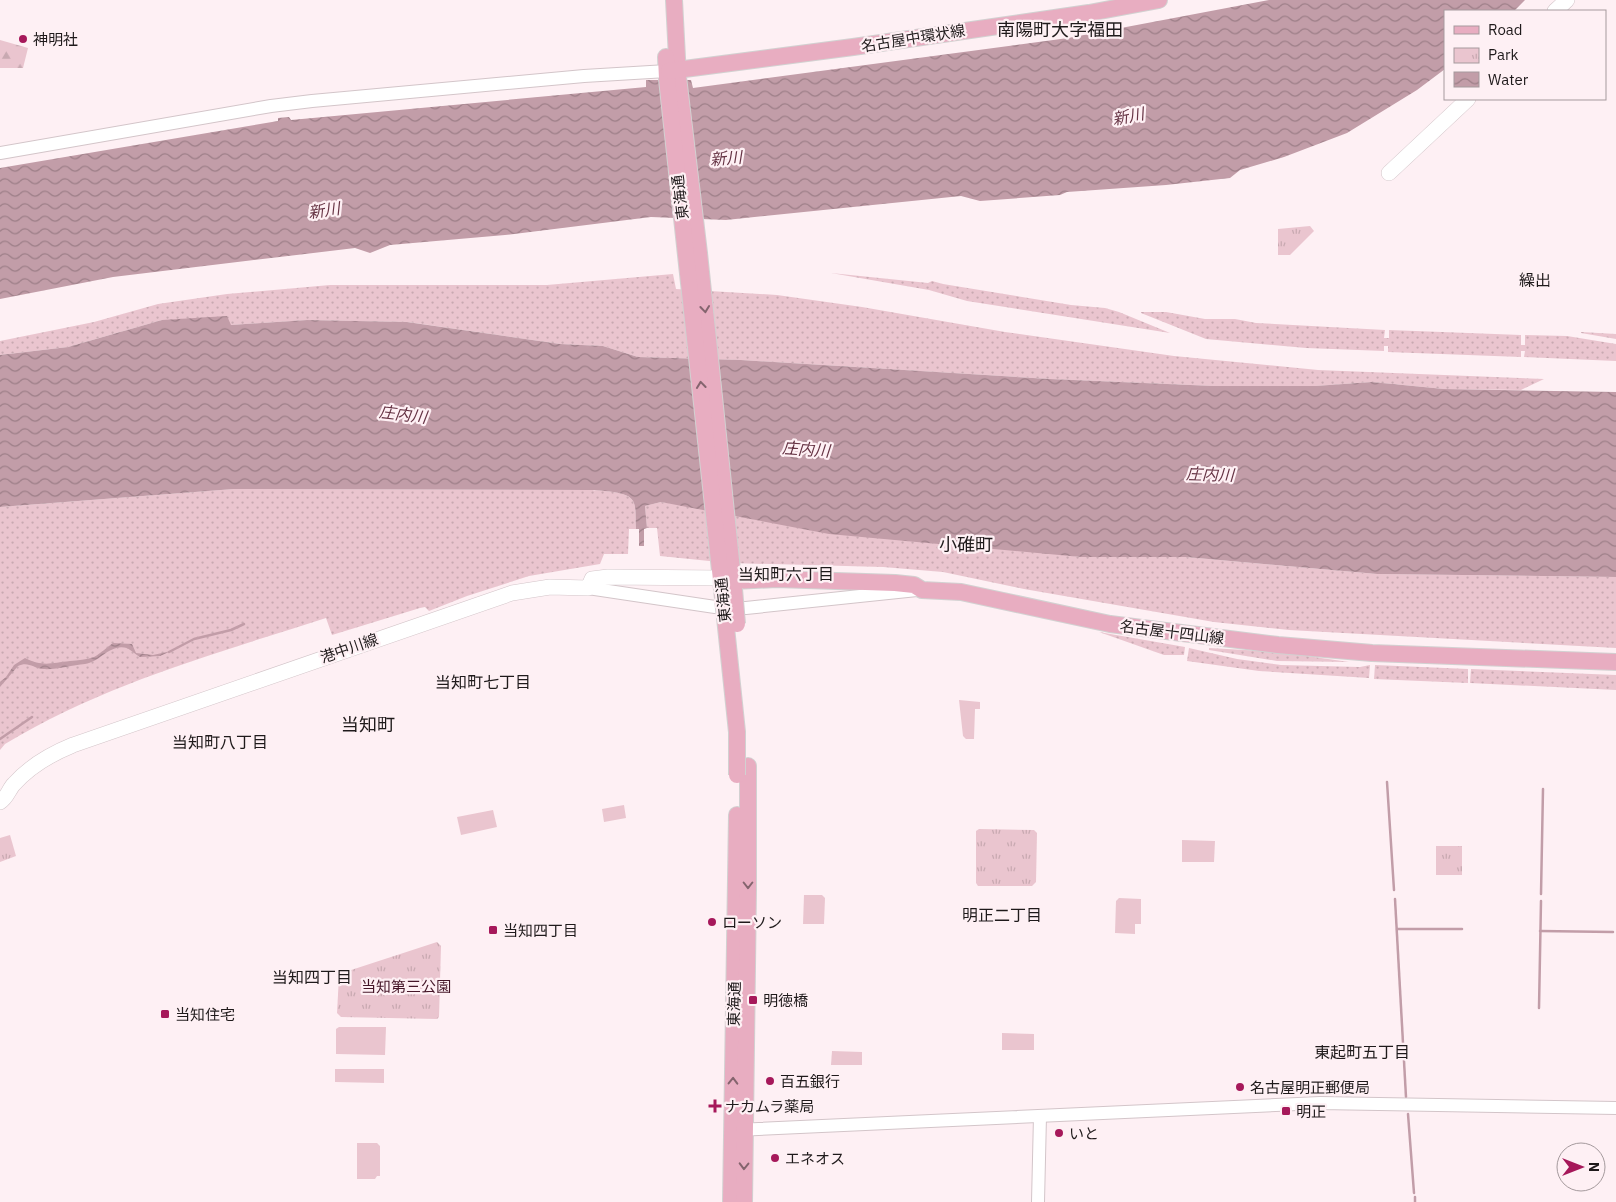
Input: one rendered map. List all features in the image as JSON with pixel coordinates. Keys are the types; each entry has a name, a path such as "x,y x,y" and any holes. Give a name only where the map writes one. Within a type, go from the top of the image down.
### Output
{"main road":[{"name":"東海通","path":"663,0 694,262 727,580 743,770 748,889 738,1130 731,1202"},
{"name":"東海通","path":"672,74 674,0"},
{"name":"名古屋中環状線","path":"672,74 1089,13 1159,0"},
{"path":"1557,10 1567,0"},
{"path":"1389,173 1467,100"},
{"name":"港中川線","path":"0,802 13,785 49,755 512,593 531,589 588,588 592,579 608,577 727,580"},
{"name":"名古屋十四山線","path":"727,580 777,579 914,585 922,590 961,592 1110,624 1269,644 1372,653 1616,662"},
{"name":"東海通","path":"738,1130 744,1202"}],"street":[{"path":"0,153 272,106 312,101 566,78 672,74"},
{"path":"588,588 715,607 746,608 922,590"},
{"path":"738,1130 1320,1103 1616,1108"},
{"path":"1038,1202 1040,1116"}],"green space":[{"path":"0,40 28,48 23,68 0,68"},
{"path":"1310,226 1314,231 1290,255 1278,255 1278,229"},
{"path":"831,273 928,283 932,281 1071,305 1105,308 1170,333 967,301 929,290"},
{"path":"673,274 676,289 777,295 862,307 1005,332 1174,356 1318,370 1544,379 1521,390 1444,389 1372,382 1315,386 1214,386 1050,379 741,360 638,357 603,346 560,344 408,322 307,320 231,325 162,320 68,347 0,355 0,341 94,322 158,304 227,294 330,285 547,285"},
{"path":"1141,312 1166,312 1205,319 1235,319 1256,323 1385,330 1384,338 1389,338 1389,330 1521,335 1521,345 1525,345 1525,335 1567,336 1616,344 1616,361 1524,357 1525,351 1521,351 1521,357 1388,352 1388,346 1384,346 1384,351 1306,348 1206,339"},
{"path":"1581,333 1616,334 1616,339"},
{"path":"234,489 608,491 626,495 633,501 636,529 629,529 628,554 604,554 600,564 529,576 467,596 429,611 425,607 420,608 332,635 326,618 203,657 121,687 43,723 5,744 0,750 0,507"},
{"path":"661,502 1081,557 1186,557 1377,574 1616,577 1616,648 1289,630 1214,622 1024,589 943,572 883,567 729,563 660,556 657,528 647,528 645,506"},
{"path":"1099,632 1185,647 1184,655 1164,655"},
{"path":"1189,648 1237,659 1281,665 1360,667 1370,665 1369,678 1259,671 1187,661"},
{"path":"1209,648 1279,652 1349,662 1277,661 1209,650"},
{"path":"1375,665 1468,669 1468,683 1374,679"},
{"path":"1471,669 1616,675 1616,690 1470,683"},
{"path":"959,700 980,702 980,709 975,709 974,739 966,739 963,736"},
{"path":"624,805 626,818 604,822 602,809"},
{"path":"493,810 497,827 461,835 457,817"},
{"path":"979,829 1034,830 1037,833 1036,882 1032,886 978,886 976,883 976,831"},
{"path":"10,835 16,856 0,862 0,838"},
{"path":"1182,840 1215,841 1214,862 1182,862"},
{"path":"1436,846 1462,846 1462,875 1436,875"},
{"path":"804,895 822,895 825,898 824,924 803,924"},
{"path":"1119,898 1141,899 1141,924 1135,924 1135,934 1115,933 1116,901"},
{"name":"当知第三公園","path":"437,942 441,946 439,1017 437,1019 341,1017 337,1013 339,976 342,973"},
{"path":"339,1027 386,1027 385,1055 336,1054 336,1029"},
{"path":"1002,1033 1034,1034 1034,1050 1002,1050"},
{"path":"832,1051 862,1052 862,1065 831,1065"},
{"path":"335,1069 384,1069 384,1083 335,1082"},
{"path":"357,1143 377,1143 380,1146 380,1176 377,1176 375,1179 357,1179"}],"water":[{"name":"新川","path":"1269,0 1525,0 1515,10 1444,10 1444,70 1417,90 1347,133 1284,157 1240,170 1230,178 980,201 961,196 726,220 651,217 505,235 390,245 370,253 355,248 113,277 0,299 0,168 278,121 278,118 289,117 291,120 646,87 646,80 691,80 693,88 1068,38"},
{"name":"庄内川","path":"227,316 231,325 307,320 407,322 560,344 603,346 638,357 741,360 1050,379 1214,386 1315,386 1372,382 1444,389 1616,392 1616,577 1377,574 1186,557 1081,557 829,534 661,502 645,506 647,528 644,529 644,546 639,546 639,529 636,529 633,501 620,493 592,490 234,489 0,507 0,355 68,347 162,320"},
{"path":"113,643 132,644 136,653 153,655 171,651 160,656 140,657 127,648 121,647 110,650 96,660 85,664 48,669 28,664 22,665 18,666 0,687 0,682 14,665 25,658 37,663 47,664 91,658"}],"waterway":[{"path":"169,652 194,639 231,630 244,624"},
{"path":"0,739 32,717"},
{"path":"1387,782 1394,890"},
{"path":"1541,894 1543,789"},
{"path":"1395,899 1406,1097"},
{"path":"1539,1008 1541,901"},
{"path":"1397,929 1462,929"},
{"path":"1540,931 1613,932"},
{"path":"1408,1114 1414,1193"},
{"path":"1415,1197 1415,1202"}],"place":[{"name":"神明社","path":"23,39"},
{"name":"ローソン","path":"712,922"},
{"name":"当知四丁目","path":"493,930"},
{"name":"明徳橋","path":"753,1000"},
{"name":"当知住宅","path":"165,1014"},
{"name":"百五銀行","path":"770,1081"},
{"name":"名古屋明正郵便局","path":"1240,1087"},
{"name":"ナカムラ薬局","path":"715,1106"},
{"name":"明正","path":"1286,1111"},
{"name":"いと","path":"1059,1133"},
{"name":"エネオス","path":"775,1158"}],"district":[{"name":"南陽町大字福田","path":"1060,29"},
{"name":"繰出","path":"1535,280"},
{"name":"小碓町","path":"966,544"},
{"name":"当知町六丁目","path":"786,574"},
{"name":"当知町七丁目","path":"483,682"},
{"name":"当知町","path":"368,724"},
{"name":"当知町八丁目","path":"220,742"},
{"name":"明正二丁目","path":"1002,915"},
{"name":"当知四丁目","path":"312,977"},
{"name":"東起町五丁目","path":"1362,1052"}]}
